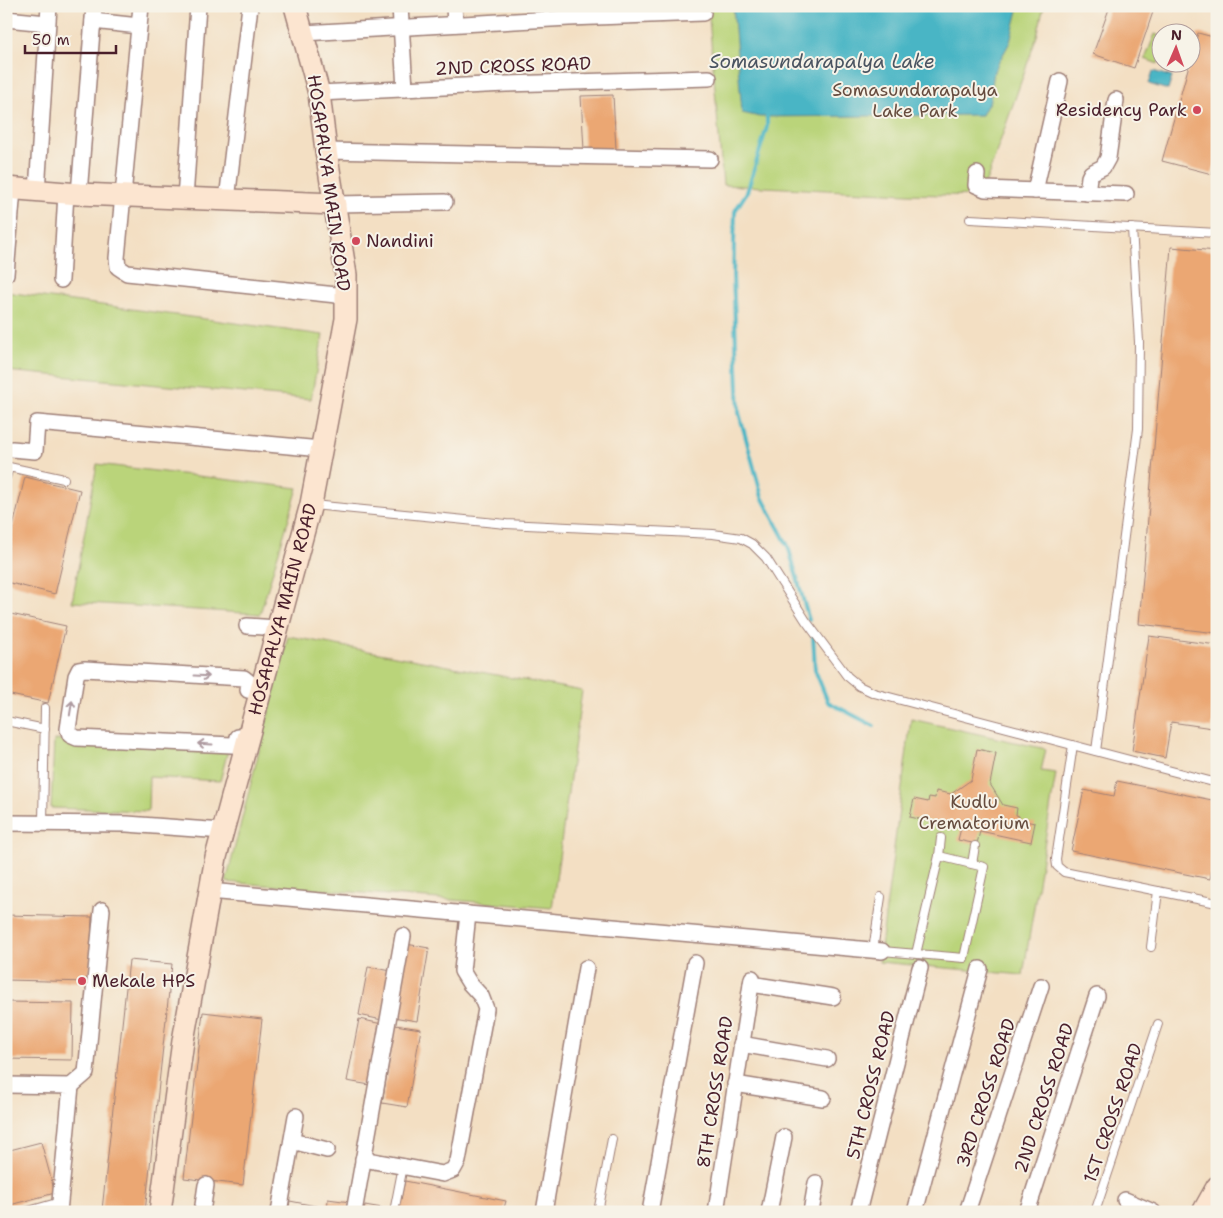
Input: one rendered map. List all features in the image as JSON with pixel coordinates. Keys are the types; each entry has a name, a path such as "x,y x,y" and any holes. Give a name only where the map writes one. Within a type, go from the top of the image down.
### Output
{"street":[{"path":"37,191 49,6"},
{"path":"141,6 117,258 118,267 127,273 346,296"},
{"path":"185,198 198,6"},
{"path":"227,200 250,6"},
{"name":"HOSAPALYA MAIN ROAD","path":"160,1212 182,1041 216,857 310,504 346,319 346,275 326,151 319,93 296,6"},
{"path":"400,6 405,89"},
{"path":"454,6 455,24"},
{"path":"303,33 455,24 513,14 683,10 703,13"},
{"path":"61,280 73,194 93,14 139,26"},
{"path":"6,19 47,23"},
{"name":"2ND CROSS ROAD","path":"319,93 709,78"},
{"path":"1035,191 1060,82"},
{"path":"1087,193 1091,173 1103,167 1108,158 1116,100"},
{"path":"326,151 710,159"},
{"path":"977,174 976,185 985,189 1126,194"},
{"path":"6,274 10,189 73,194 334,204 445,202"},
{"path":"12,449 35,451 37,422 321,449"},
{"path":"247,626 277,628"},
{"path":"248,737 238,737 236,743 232,745 77,738 70,735 68,729 76,676 79,670 85,669 244,678 249,682 248,690 260,692"},
{"path":"6,823 127,824 222,831"},
{"path":"210,891 878,950"},
{"path":"6,1085 71,1086 86,1073 102,910"},
{"path":"363,1159 442,1174 453,1170 458,1162 486,1009 481,996 462,971 468,914"},
{"path":"354,1212 403,936"},
{"name":"5TH CROSS ROAD","path":"858,1212 918,961"},
{"path":"650,1212 695,963"},
{"path":"544,1212 586,968"},
{"path":"915,1212 980,969"},
{"name":"8TH CROSS ROAD","path":"716,1212 751,981 833,997"},
{"name":"3RD CROSS ROAD","path":"967,1212 1041,986"},
{"name":"2ND CROSS ROAD","path":"1026,1212 1096,996"},
{"path":"741,1044 827,1059"},
{"path":"735,1084 823,1098"},
{"path":"60,1207 71,1086"},
{"path":"280,1212 296,1116"},
{"path":"769,1212 784,1137"},
{"path":"292,1141 327,1150"},
{"path":"811,1212 816,1182"},
{"path":"202,1212 206,1185"},
{"path":"1202,1212 1216,1190"},
{"path":"1125,1200 1154,1212"}],"lane":[{"path":"970,220 1217,233"},
{"path":"1096,751 1138,429 1139,342 1132,228"},
{"path":"6,477 9,467 64,479"},
{"path":"310,504 506,524 713,534 741,538 752,544 766,558 806,621 847,676 859,686 874,693 1217,783"},
{"path":"43,823 45,708"},
{"path":"6,721 45,729"},
{"path":"1073,745 1056,866 1064,872 1217,903"},
{"path":"918,961 941,838"},
{"path":"972,864 976,846"},
{"path":"881,897 878,950 918,961 964,958 984,867 939,856"},
{"path":"1151,947 1158,892"},
{"name":"1ST CROSS ROAD","path":"1095,1212 1158,1024"},
{"path":"598,1212 612,1139"},
{"path":"394,1212 403,1166"},
{"path":"25,1212 60,1207"}],"green space":[{"name":"Somasundarapalya Lake Park","path":"708,6 1044,6 1037,36 981,196 723,185"},
{"path":"1150,46 1150,61 1145,59"},
{"path":"6,292 323,335 311,399 6,371"},
{"path":"97,464 298,488 260,614 72,602"},
{"path":"288,636 582,691 552,908 226,882"},
{"name":"Kudlu Crematorium","path":"911,719 1046,749 1041,771 1056,773 1023,975 879,962"},
{"path":"54,740 228,750 220,781 149,777 148,811 51,808"}],"water":[{"name":"Somasundarapalya Lake","path":"733,6 1019,6 1010,42 994,71 990,100 982,115 760,117 742,113"},
{"path":"1153,72 1172,77 1168,90 1149,84"}],"building":[{"path":"1110,6 1155,6 1134,68 1093,54"},
{"name":"Residency Park","path":"1200,34 1217,38 1217,158 1212,174 1162,161 1187,72 1200,72"},
{"path":"613,95 616,149 584,150 581,96"},
{"path":"1171,247 1217,251 1217,633 1139,624"},
{"path":"25,477 80,490 55,594 6,582 6,556"},
{"path":"6,613 66,626 48,703 6,694"},
{"path":"1149,636 1217,645 1217,691 1212,728 1171,722 1165,758 1132,751"},
{"path":"977,749 996,753 990,784 1003,805 1017,808 1016,815 1019,816 1019,820 1035,823 1031,842 980,831 977,844 958,840 961,828 910,817 914,799 928,802 929,797 935,798 936,791 951,794 971,780"},
{"path":"1117,781 1217,801 1217,847 1210,879 1071,851 1084,790 1114,796"},
{"path":"6,915 92,917 90,982 6,980"},
{"path":"406,944 429,948 417,1021 393,1017"},
{"path":"129,960 172,964 145,1212 102,1210"},
{"path":"368,967 392,971 382,1020 359,1015"},
{"path":"6,1002 73,1003 72,1060 6,1059"},
{"path":"203,1012 262,1019 243,1185 184,1178"},
{"path":"359,1019 382,1024 370,1085 347,1081"},
{"path":"395,1025 421,1029 407,1107 382,1103"},
{"path":"41,1142 55,1193 6,1206 6,1151"},
{"path":"405,1181 506,1201 503,1212 398,1212"},
{"path":"328,1199 350,1202 348,1212 327,1212"},
{"path":"290,1201 326,1208 325,1212 288,1212"},
{"path":"365,1205 382,1208 382,1212 364,1212"}],"waterway":[{"path":"767,111 767,127 747,192 735,211 733,276 739,413 762,497 788,546 809,620"},
{"path":"813,634 815,670 828,702 874,726"}],"place":[{"name":"Residency Park","path":"1197,110"},
{"name":"Nandini","path":"356,241"},
{"name":"Mekale HPS","path":"82,981"}]}
